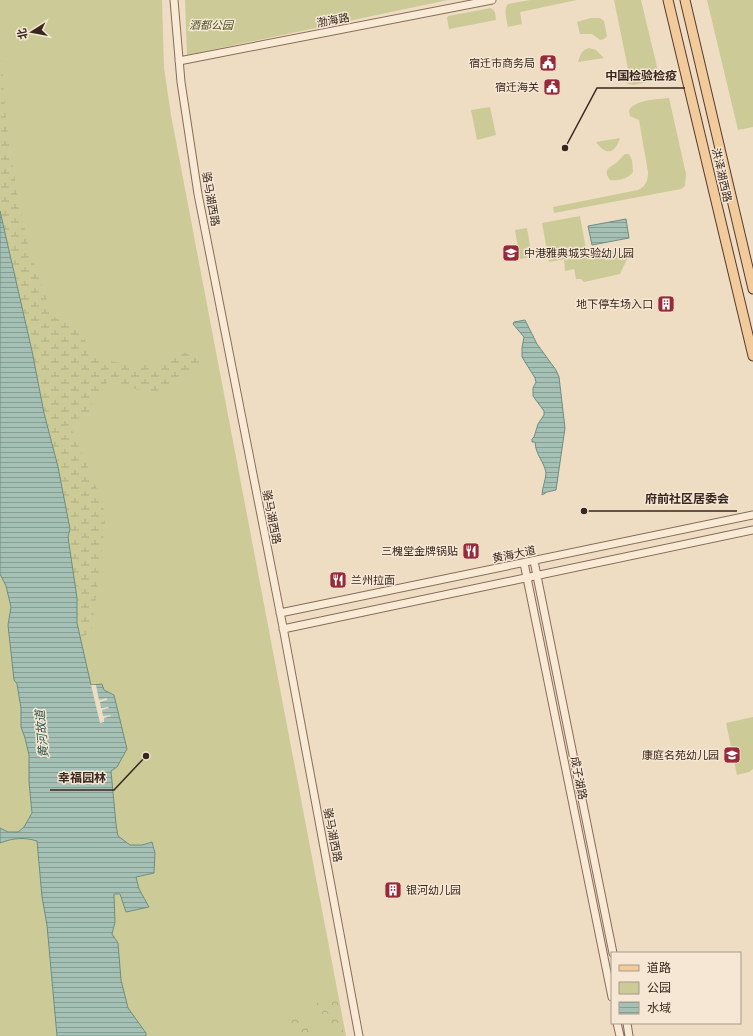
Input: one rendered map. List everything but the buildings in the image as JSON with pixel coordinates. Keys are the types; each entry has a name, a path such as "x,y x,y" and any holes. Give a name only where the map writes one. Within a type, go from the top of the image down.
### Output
{"main road":[{"name":"洪泽湖西路","path":"668,0 753,356"},
{"name":"洪泽湖西路","path":"685,0 753,289"}],"street":[{"name":"骆马湖西路","path":"174,0 181,82 198,194 280,613 359,1036"},
{"name":"渤海路","path":"179,61 492,0"},
{"name":"黄海大道","path":"280,613 753,515"},
{"path":"283,629 753,530"},
{"name":"成子湖路","path":"534,561 612,952"},
{"name":"成子湖路","path":"524,563 611,992"},
{"path":"617,1024 620,1036"},
{"path":"626,1024 629,1036"}],"green space":[{"path":"0,0 162,0 164,68 171,115 346,1036 0,1036"},
{"name":"酒都公园","path":"185,0 448,0 187,55"},
{"path":"530,0 577,0 520,12 522,24 508,27 506,12 508,4"},
{"path":"614,0 641,0 660,79 634,85 628,84 623,80 620,70 628,69"},
{"path":"707,0 753,0 753,127 738,130"},
{"path":"491,8 495,12 496,20 449,29 448,16"},
{"path":"591,18 600,18 604,21 607,36 604,39 600,40 592,34 580,34 577,22"},
{"path":"0,42 6,120 17,193 29,249 52,315 60,320 76,324 86,342 88,355 134,365 163,362 185,352 192,351 196,351 200,359 198,368 178,378 166,388 158,391 137,390 113,379 108,381 104,388 93,394 89,414 84,415 71,423 72,430 103,503 105,525 92,628 88,634 81,637 77,623 77,598 68,537 70,529 58,467 44,413 32,351 0,211"},
{"path":"589,48 596,50 604,58 578,62 580,55"},
{"path":"669,98 686,174 685,186 681,189 554,213 553,207 638,190 645,185 648,178 648,172 639,120 630,116 629,111 635,104 641,102"},
{"path":"490,107 496,135 477,140 471,110"},
{"path":"620,138 616,147 610,151 603,150 596,142"},
{"path":"625,154 629,154 632,160 633,172 623,179 610,180 607,173 608,169"},
{"path":"580,216 587,255 549,262 542,223"},
{"path":"527,228 532,257 520,259 515,230"},
{"path":"616,250 628,257 620,274 584,282 581,279 576,279 574,269 565,271 564,260"},
{"path":"753,717 753,769 749,772 737,775 726,723"},
{"path":"337,996 344,1036 335,1036 329,1022 317,1013 314,1004"},
{"path":"298,1017 306,1022 314,1036 289,1036 290,1023 294,1018"}],"water":[{"name":"黄河故道","path":"0,211 32,351 44,413 58,467 70,529 68,537 77,598 77,623 91,685 102,684 104,690 114,695 127,749 117,767 111,771 118,836 130,845 142,845 152,842 155,853 154,873 136,877 139,889 149,907 126,912 120,894 114,894 115,922 112,934 118,943 121,980 128,1008 146,1033 146,1036 57,1036 47,925 42,897 37,841 18,839 0,843 0,828 8,832 18,832 24,827 32,813 29,782 29,755 21,727 21,708 17,684 14,680 8,625 11,607 6,586 0,574"},
{"path":"626,219 629,238 592,245 588,226"},
{"path":"525,320 537,344 556,370 559,377 565,428 556,490 542,495 546,473 535,442 532,442 532,439 538,424 544,415 544,411 533,396 533,388 536,382 535,378 522,357 524,337 513,324 514,322"}],"pier":[{"path":"91,685 96,685 99,700 107,698 107,700 100,702 101,708 109,708 102,710 103,716 111,715 104,718 104,722 100,723"}],"place":[{"name":"宿迁市商务局","path":"548,63"},
{"name":"宿迁海关","path":"552,87"},
{"name":"中国检验检疫","path":"565,148"},
{"name":"中港雅典城实验幼儿园","path":"511,253"},
{"name":"地下停车场入口","path":"666,304"},
{"name":"府前社区居委会","path":"584,511"},
{"name":"三槐堂金牌锅贴","path":"471,551"},
{"name":"兰州拉面","path":"338,580"},
{"name":"康庭名苑幼儿园","path":"732,755"},
{"name":"幸福园林","path":"146,756"},
{"name":"银河幼儿园","path":"393,890"}]}
